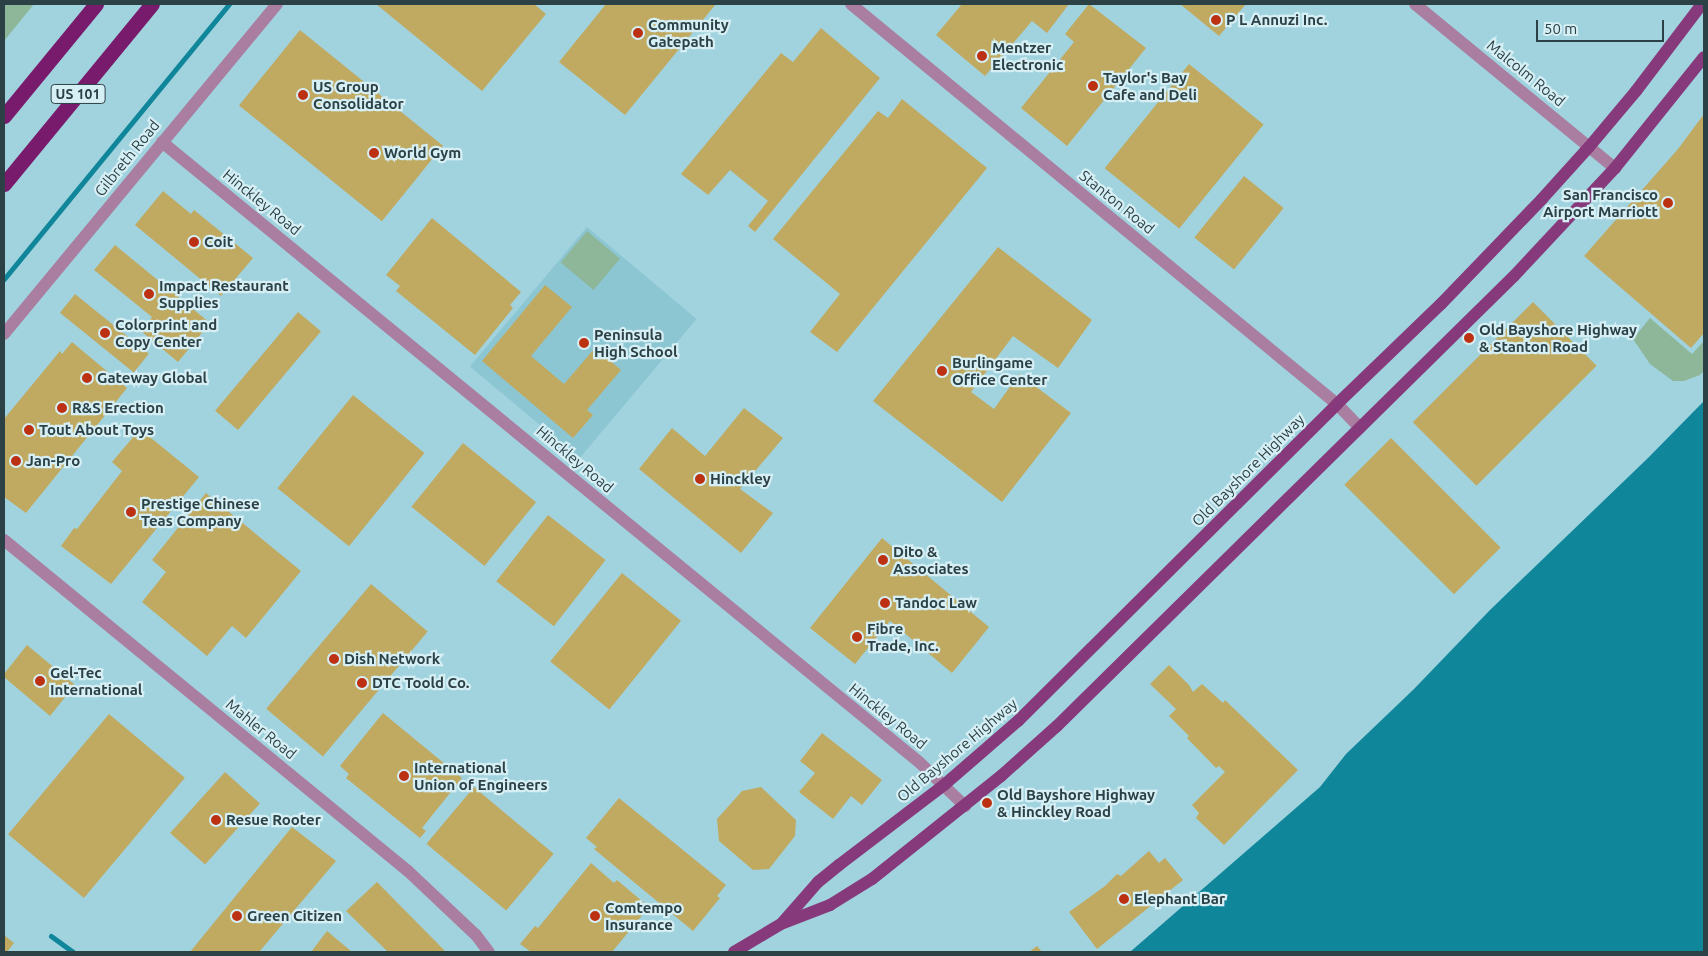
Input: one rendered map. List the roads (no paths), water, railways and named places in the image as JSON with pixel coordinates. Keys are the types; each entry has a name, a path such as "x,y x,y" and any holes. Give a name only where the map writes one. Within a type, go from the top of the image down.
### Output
{"highway":[{"name":"US 101","path":"4,116 96,4"},
{"name":"US 101","path":"4,184 152,4"}],"main road":[{"name":"Old Bayshore Highway","path":"782,924 818,882 944,786 1050,691 1337,404 1441,304 1589,147 1636,92 1702,4"},
{"name":"Old Bayshore Highway","path":"734,952 782,924 830,905 853,892 965,806 1057,726 1514,276 1615,168 1704,57"}],"street":[{"name":"Gilbreth Road","path":"4,334 277,4"},
{"name":"Stanton Road","path":"851,4 1337,404 1360,428"},
{"name":"Malcolm Road","path":"1415,4 1615,168"},
{"name":"Hinckley Road","path":"162,142 919,762 965,806"},
{"name":"Mahler Road","path":"4,540 408,871 476,935 489,952"}],"waterway":[{"path":"4,279 229,4"},
{"path":"51,936 73,952"}],"place":[{"name":"P L Annuzi Inc.","path":"1216,20"},
{"name":"Community Gatepath","path":"638,33"},
{"name":"Mentzer Electronic","path":"982,56"},
{"name":"Taylor's Bay Cafe and Deli","path":"1093,86"},
{"name":"US Group Consolidator","path":"303,95"},
{"name":"World Gym","path":"374,153"},
{"name":"San Francisco Airport Marriott","path":"1668,203"},
{"name":"Coit","path":"194,242"},
{"name":"Impact Restaurant Supplies","path":"149,294"},
{"name":"Colorprint and Copy Center","path":"105,333"},
{"name":"Old Bayshore Highway & Stanton Road","path":"1469,338"},
{"name":"Peninsula High School","path":"584,343"},
{"name":"Burlingame Office Center","path":"942,371"},
{"name":"Gateway Global","path":"87,378"},
{"name":"R&S Erection","path":"62,408"},
{"name":"Tout About Toys","path":"29,430"},
{"name":"Jan-Pro","path":"16,461"},
{"name":"Hinckley","path":"700,479"},
{"name":"Prestige Chinese Teas Company","path":"131,512"},
{"name":"Dito & Associates","path":"883,560"},
{"name":"Tandoc Law","path":"885,603"},
{"name":"Fibre Trade, Inc.","path":"857,637"},
{"name":"Dish Network","path":"334,659"},
{"name":"Gel-Tec International","path":"40,681"},
{"name":"DTC Toold Co.","path":"362,683"},
{"name":"International Union of Engineers","path":"404,776"},
{"name":"Old Bayshore Highway & Hinckley Road","path":"987,803"},
{"name":"Resue Rooter","path":"216,820"},
{"name":"Elephant Bar","path":"1124,899"},
{"name":"Green Citizen","path":"237,916"},
{"name":"Comtempo Insurance","path":"595,916"}]}
